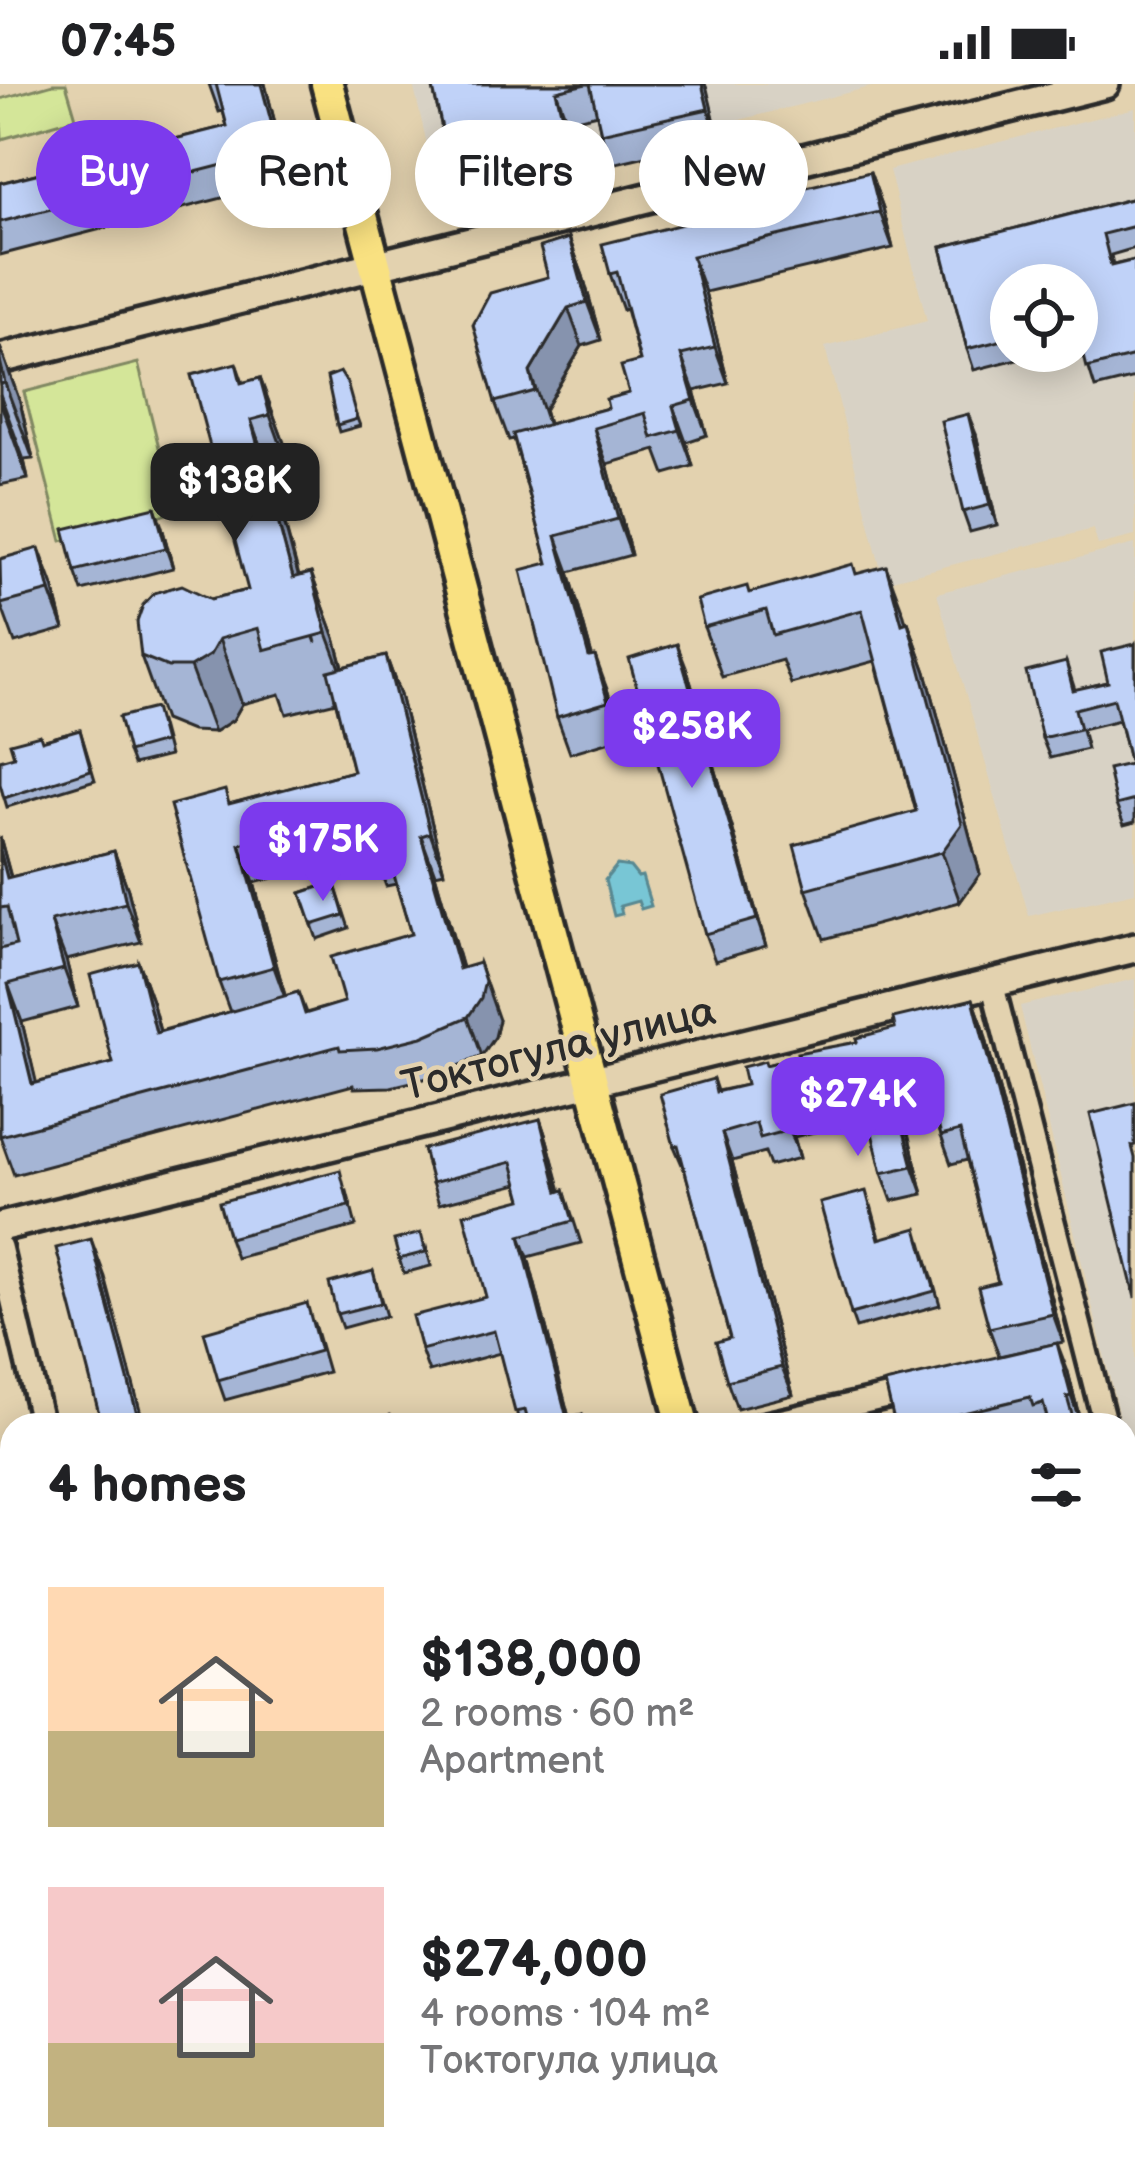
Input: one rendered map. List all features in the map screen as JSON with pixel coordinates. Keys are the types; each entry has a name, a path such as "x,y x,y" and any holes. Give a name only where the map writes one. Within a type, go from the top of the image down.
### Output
{"main road":[{"path":"327,84 680,1413"},
{"path":"0,359 1105,84"},
{"name":"Токтогула улица","path":"0,1227 1135,948"}],"street":[{"path":"992,983 1102,1413"},
{"path":"0,1247 39,1413"},
{"path":"1062,1357 1085,1352"},
{"path":"814,1413 946,1383"}],"shaded area":[{"path":"413,84 882,84 740,120 639,120 639,145 615,152 615,120 421,120"},
{"path":"1135,108 1135,536 1098,545 1093,529 884,582 825,347 927,321 889,170"},
{"path":"1135,544 1135,892 1029,916 937,593"},
{"path":"1135,979 1135,1413 1118,1413 1020,1006"}],"green space":[{"path":"66,84 76,118 36,120 36,129 2,139 0,99"},
{"path":"138,363 175,512 62,541 24,392"}],"water":[{"path":"617,865 642,876 651,906 641,909 638,901 620,906 622,914 614,916 605,880"}],"building":[{"path":"216,84 261,84 271,120 225,120"},
{"path":"432,84 586,84 556,91 563,120 440,120"},
{"path":"590,84 702,84 708,109 639,120 639,124 615,130 615,120 598,120"},
{"path":"215,129 215,167 191,173 191,135"},
{"path":"870,172 880,212 692,256 715,347 681,355 694,400 673,406 680,430 652,438 645,413 594,428 618,519 556,536 589,657 595,656 608,702 557,717 521,570 548,563 513,434 608,408 606,399 629,393 621,366 640,361 617,272 610,274 602,244 667,228 808,228 808,187"},
{"path":"36,174 36,213 0,222 0,183"},
{"path":"1135,198 1135,226 1103,234 1111,266 1135,260 1135,356 1098,365 1098,264 990,264 990,343 967,349 941,247"},
{"path":"569,238 587,302 568,308 530,372 535,391 495,402 473,325 490,293 548,277 540,247"},
{"path":"236,363 241,383 260,378 270,415 251,420 293,578 311,573 327,633 264,650 258,628 219,639 210,655 190,667 168,667 141,656 137,622 154,593 182,585 211,599 248,590 191,375"},
{"path":"340,372 357,419 337,425 327,377"},
{"path":"968,414 990,505 963,512 941,421"},
{"path":"155,507 166,548 75,571 64,529"},
{"path":"39,548 50,591 1,604 0,559"},
{"path":"853,564 856,574 886,566 902,624 908,622 962,824 942,852 806,889 794,845 916,811 862,610 773,635 766,610 704,627 697,600 747,586 749,593"},
{"path":"677,644 757,919 705,934 629,659"},
{"path":"1135,644 1135,800 1116,805 1108,769 1130,764 1114,699 1075,709 1080,729 1042,738 1026,672 1066,662 1073,690 1108,682 1101,652"},
{"path":"386,656 430,833 421,836 459,969 479,963 485,981 481,998 468,1017 422,1037 377,1048 340,1050 339,1046 0,1136 0,949 16,945 7,907 0,908 0,851 7,878 114,851 126,903 51,921 64,969 8,984 32,1084 113,1063 90,975 138,962 156,1033 298,992 305,1014 344,1002 331,957 411,934 385,844 372,848 363,811 240,844 274,967 219,982 170,805 225,790 229,804 353,771 328,671"},
{"path":"155,708 164,742 128,752 119,717"},
{"path":"80,730 91,770 4,798 0,760 14,756 10,743 40,735 42,741"},
{"path":"334,882 344,915 312,925 301,893"},
{"path":"973,999 1053,1314 989,1328 978,1287 998,1282 960,1131 941,1136 924,1069 890,1077 913,1166 882,1173 861,1089 784,1109 790,1130 760,1138 756,1123 722,1133 782,1367 727,1381 716,1342 730,1338 660,1094 713,1079 716,1092 746,1085 742,1067 857,1042 856,1038 895,1028 893,1018"},
{"path":"1135,1103 1132,1146 1135,1298 1090,1114"},
{"path":"540,1119 558,1192 564,1190 573,1221 520,1236 566,1413 515,1412 494,1331 421,1350 412,1316 486,1297 464,1214 522,1199 512,1162 432,1183 423,1149"},
{"path":"340,1170 349,1206 229,1238 219,1202"},
{"path":"866,1191 879,1239 917,1228 935,1291 851,1314 820,1203"},
{"path":"421,1233 426,1252 399,1259 394,1240"},
{"path":"91,1239 137,1413 99,1413 56,1248"},
{"path":"373,1271 381,1303 337,1314 329,1283"},
{"path":"307,1303 320,1351 218,1380 204,1332"},
{"path":"1057,1343 1072,1413 1046,1413 1043,1403 1033,1406 1030,1397 963,1413 892,1413 885,1383"}]}
